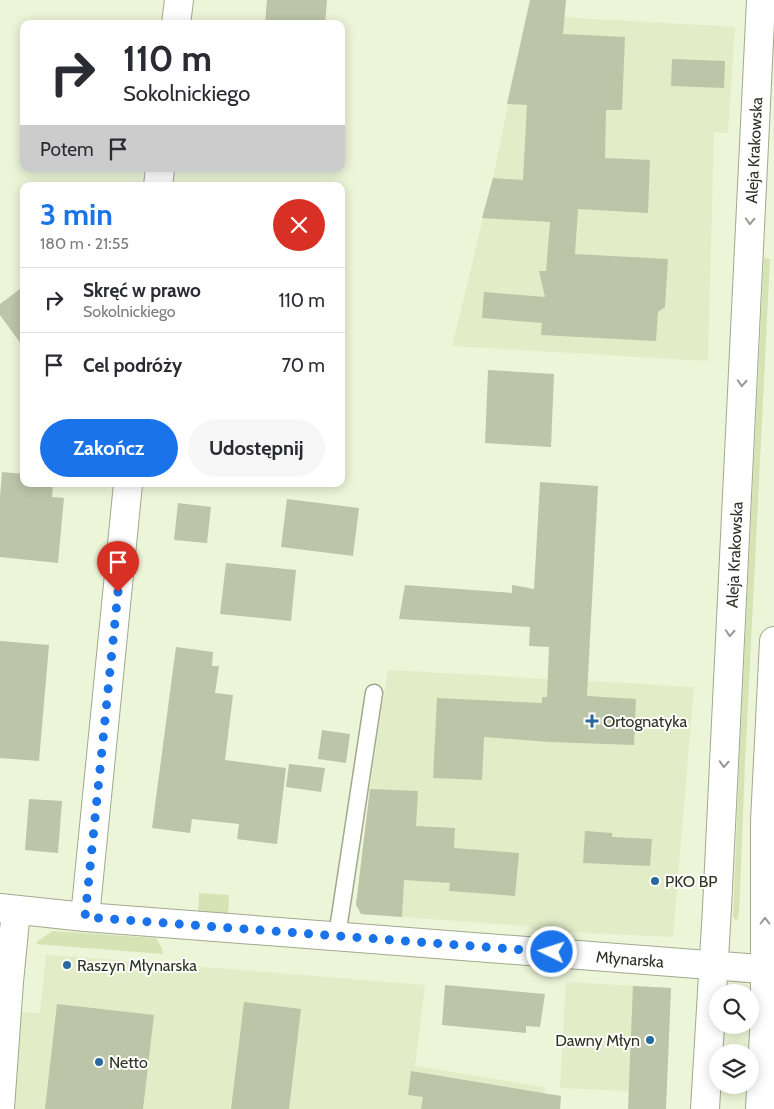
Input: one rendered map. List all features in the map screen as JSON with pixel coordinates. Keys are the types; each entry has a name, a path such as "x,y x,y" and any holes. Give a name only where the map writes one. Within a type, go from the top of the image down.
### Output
{"main road":[{"path":"176,20 179,0"},
{"name":"Aleja Krakowska","path":"705,1109 714,966 761,0"},
{"path":"85,917 128,487"},
{"path":"760,1109 765,1013 770,970 764,821 774,641"},
{"path":"0,1108 9,982 8,909"},
{"name":"Młynarska","path":"8,909 85,917 770,970"}],"lane":[{"path":"337,936 374,693"}],"shaded area":[{"path":"527,13 561,17 735,27 728,133 714,132 708,361 452,346 493,178"},
{"path":"764,258 770,259 739,913 738,919 735,920 733,916 740,743"},
{"path":"388,670 694,687 673,937 532,930 527,926 361,914 356,905 369,795"},
{"path":"199,893 229,895 228,916 198,914"},
{"path":"53,931 156,938 163,954 36,944"},
{"path":"46,955 425,985 415,1066 545,1087 543,1109 11,1109 19,1012 40,1013"},
{"path":"566,982 671,988 666,1093 560,1088"}],"building":[{"path":"267,0 327,0 325,20 265,20"},
{"path":"530,0 566,0 563,34 625,37 622,110 606,110 605,158 650,160 648,213 578,209 575,254 668,259 665,307 658,312 656,341 541,335 542,323 482,318 484,292 545,297 539,271 546,271 550,222 482,218 493,178 523,180 527,105 507,104"},
{"path":"672,59 725,61 724,88 671,86"},
{"path":"20,289 20,342 0,315 0,304"},
{"path":"488,370 554,374 551,447 485,443"},
{"path":"2,472 20,474 20,487 53,487 52,497 64,498 58,563 0,557"},
{"path":"540,482 598,486 587,696 636,699 634,745 484,737 482,780 433,778 437,698 542,703 542,697 547,697 549,647 529,646 530,627 399,619 405,585 512,593 512,585 534,589"},
{"path":"287,499 359,508 353,556 281,547"},
{"path":"178,503 211,507 207,543 174,540"},
{"path":"226,563 296,570 291,621 220,614"},
{"path":"0,641 49,645 39,761 0,758"},
{"path":"176,647 213,652 212,666 219,666 215,693 233,695 225,760 286,768 277,844 237,839 239,824 192,819 190,833 152,828"},
{"path":"322,730 350,734 346,763 318,759"},
{"path":"289,764 325,768 321,792 286,787"},
{"path":"370,789 418,791 416,826 455,828 454,848 519,853 515,896 449,891 450,883 404,880 402,917 361,914 356,905"},
{"path":"29,799 62,801 58,853 25,850"},
{"path":"585,831 612,833 612,837 652,839 650,866 583,863"},
{"path":"445,985 545,994 540,1027 526,1026 526,1033 442,1025"},
{"name":"Dawny Młyn","path":"633,986 671,988 666,1109 628,1109"},
{"path":"244,1002 301,1009 289,1109 231,1109"},
{"name":"Netto","path":"57,1004 154,1015 143,1109 45,1109"},
{"path":"411,1071 561,1096 560,1109 421,1109 423,1097 408,1095"}],"place":[{"name":"Ortognatyka","path":"592,721"},
{"name":"PKO BP","path":"655,881"},
{"name":"Raszyn Młynarska","path":"67,965"},
{"name":"Dawny Młyn","path":"650,1040"},
{"name":"Netto","path":"99,1062"}],"route":[{"path":"118,592 85,917 552,952"}]}
